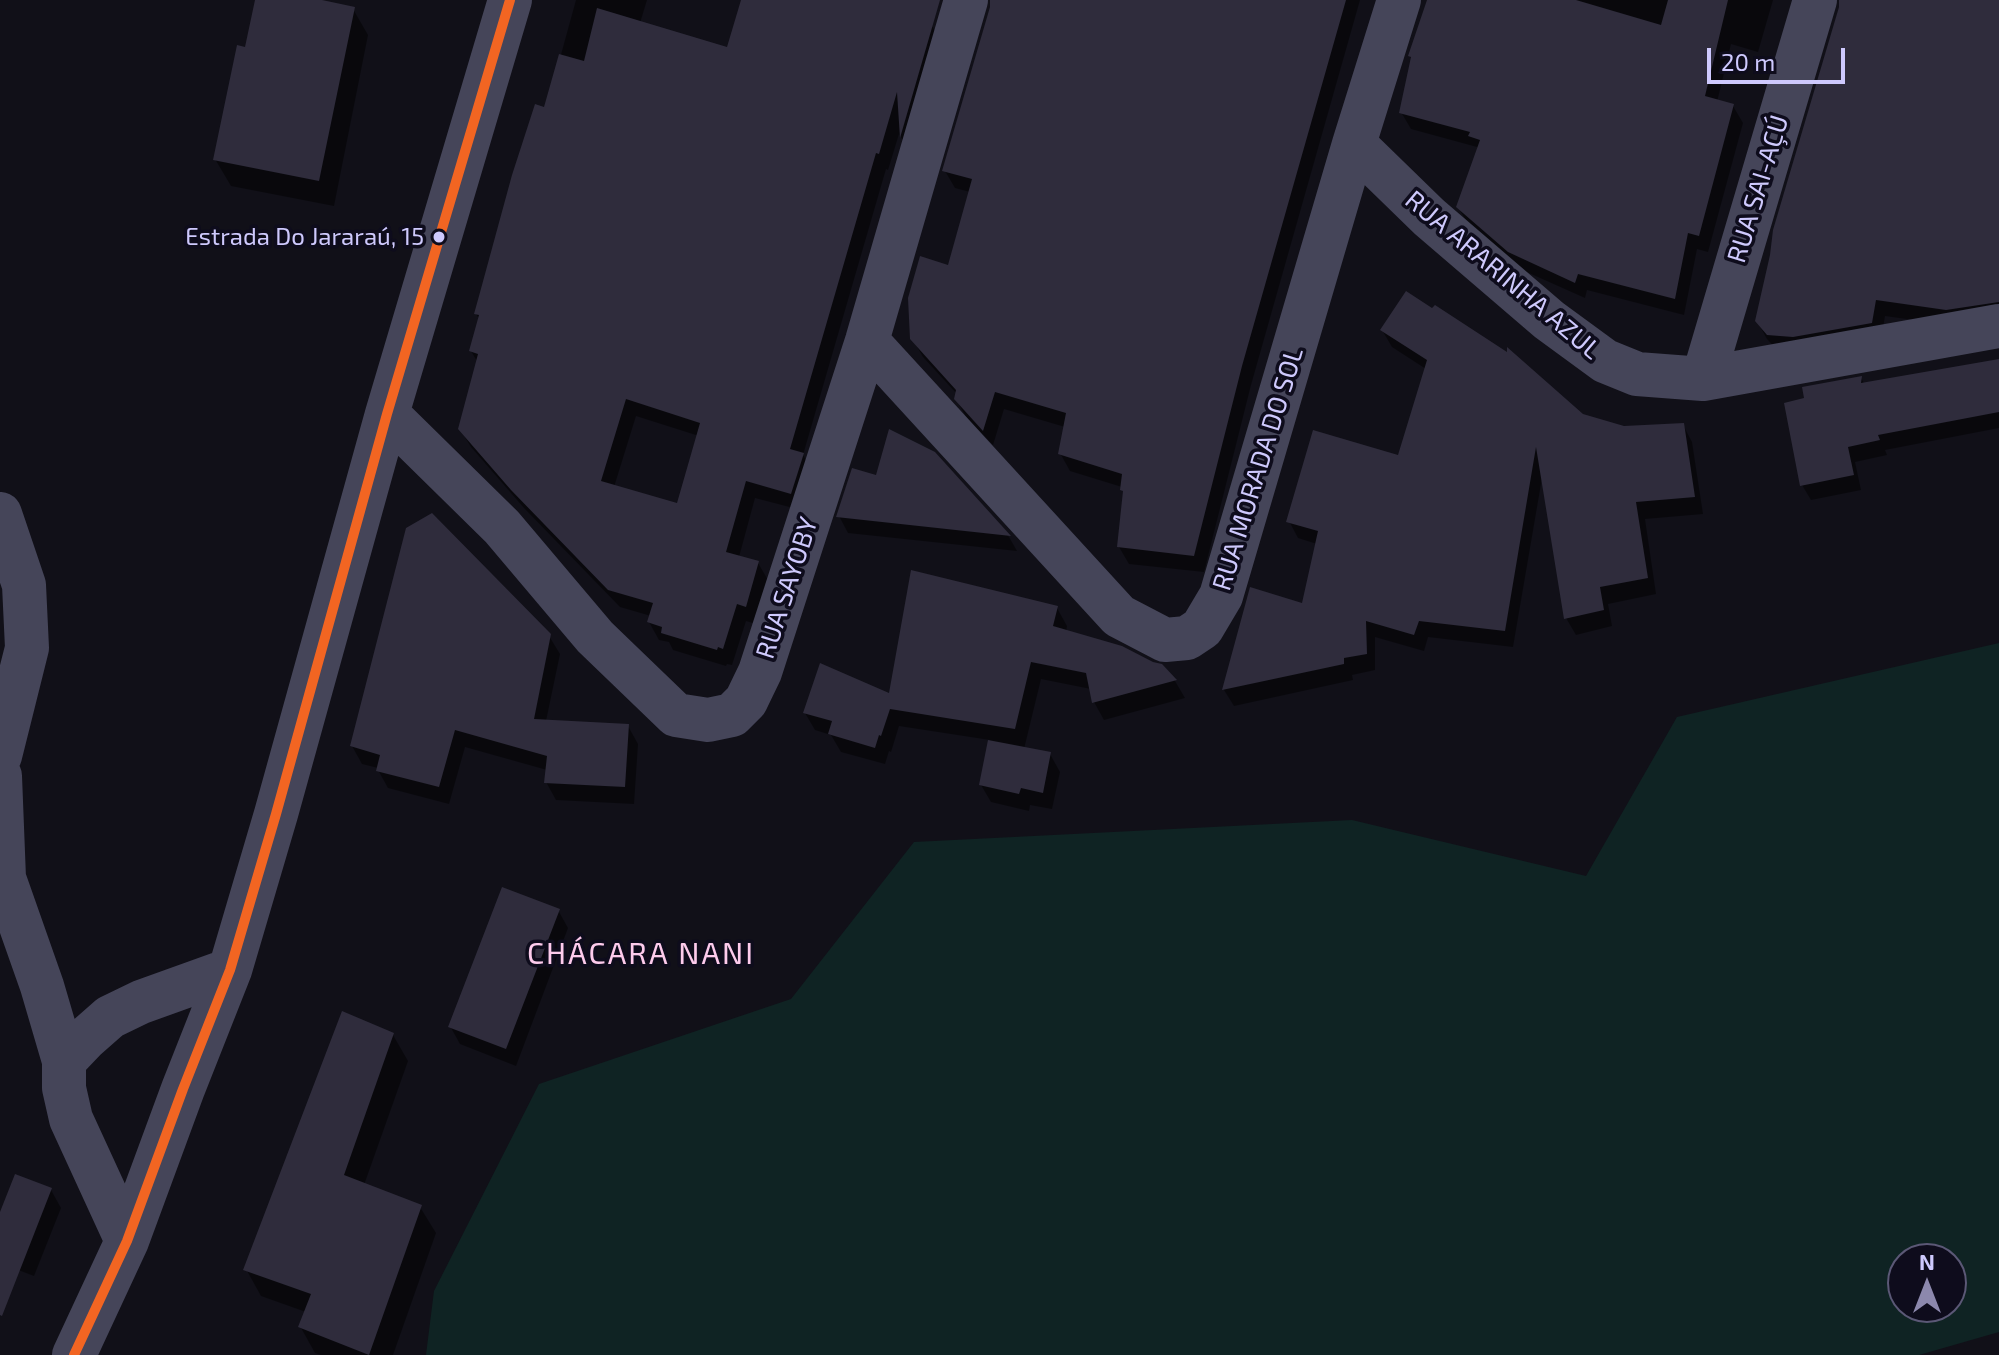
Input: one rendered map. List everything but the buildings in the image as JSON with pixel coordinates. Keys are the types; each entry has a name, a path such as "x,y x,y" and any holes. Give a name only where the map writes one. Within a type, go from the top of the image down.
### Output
{"street":[{"path":"74,1355 127,1241 230,970 387,414 510,0"},
{"name":"RUA SAYOBY","path":"387,414 502,527 595,637 676,715 708,720 732,715 746,701 760,672 867,341 966,0"},
{"name":"RUA MORADA DO SOL","path":"867,341 1119,616 1165,640 1187,638 1202,628 1221,596 1399,0"},
{"name":"RUA SAI-AÇÚ","path":"1703,379 1815,0"},
{"name":"RUA ARARINHA AZUL","path":"1354,144 1429,217 1549,320 1605,361 1637,374 1703,379 1999,326"},
{"path":"0,514 24,585 27,648 0,756"},
{"path":"0,776 4,878 42,986 64,1061 64,1088 71,1119 127,1241"},
{"path":"64,1061 110,1017 141,1002 230,970"}],"green space":[{"path":"1999,643 1999,1332 1919,1355 426,1355 434,1291 539,1084 791,999 914,842 1352,820 1586,876 1677,717"}],"transit line":[{"path":"74,1355 127,1241 230,970 387,414 510,0"}],"place":[{"name":"Estrada Do Jararaú, 15","path":"439,237"}],"district":[{"name":"CHÁCARA NANI","path":"641,954"}]}
